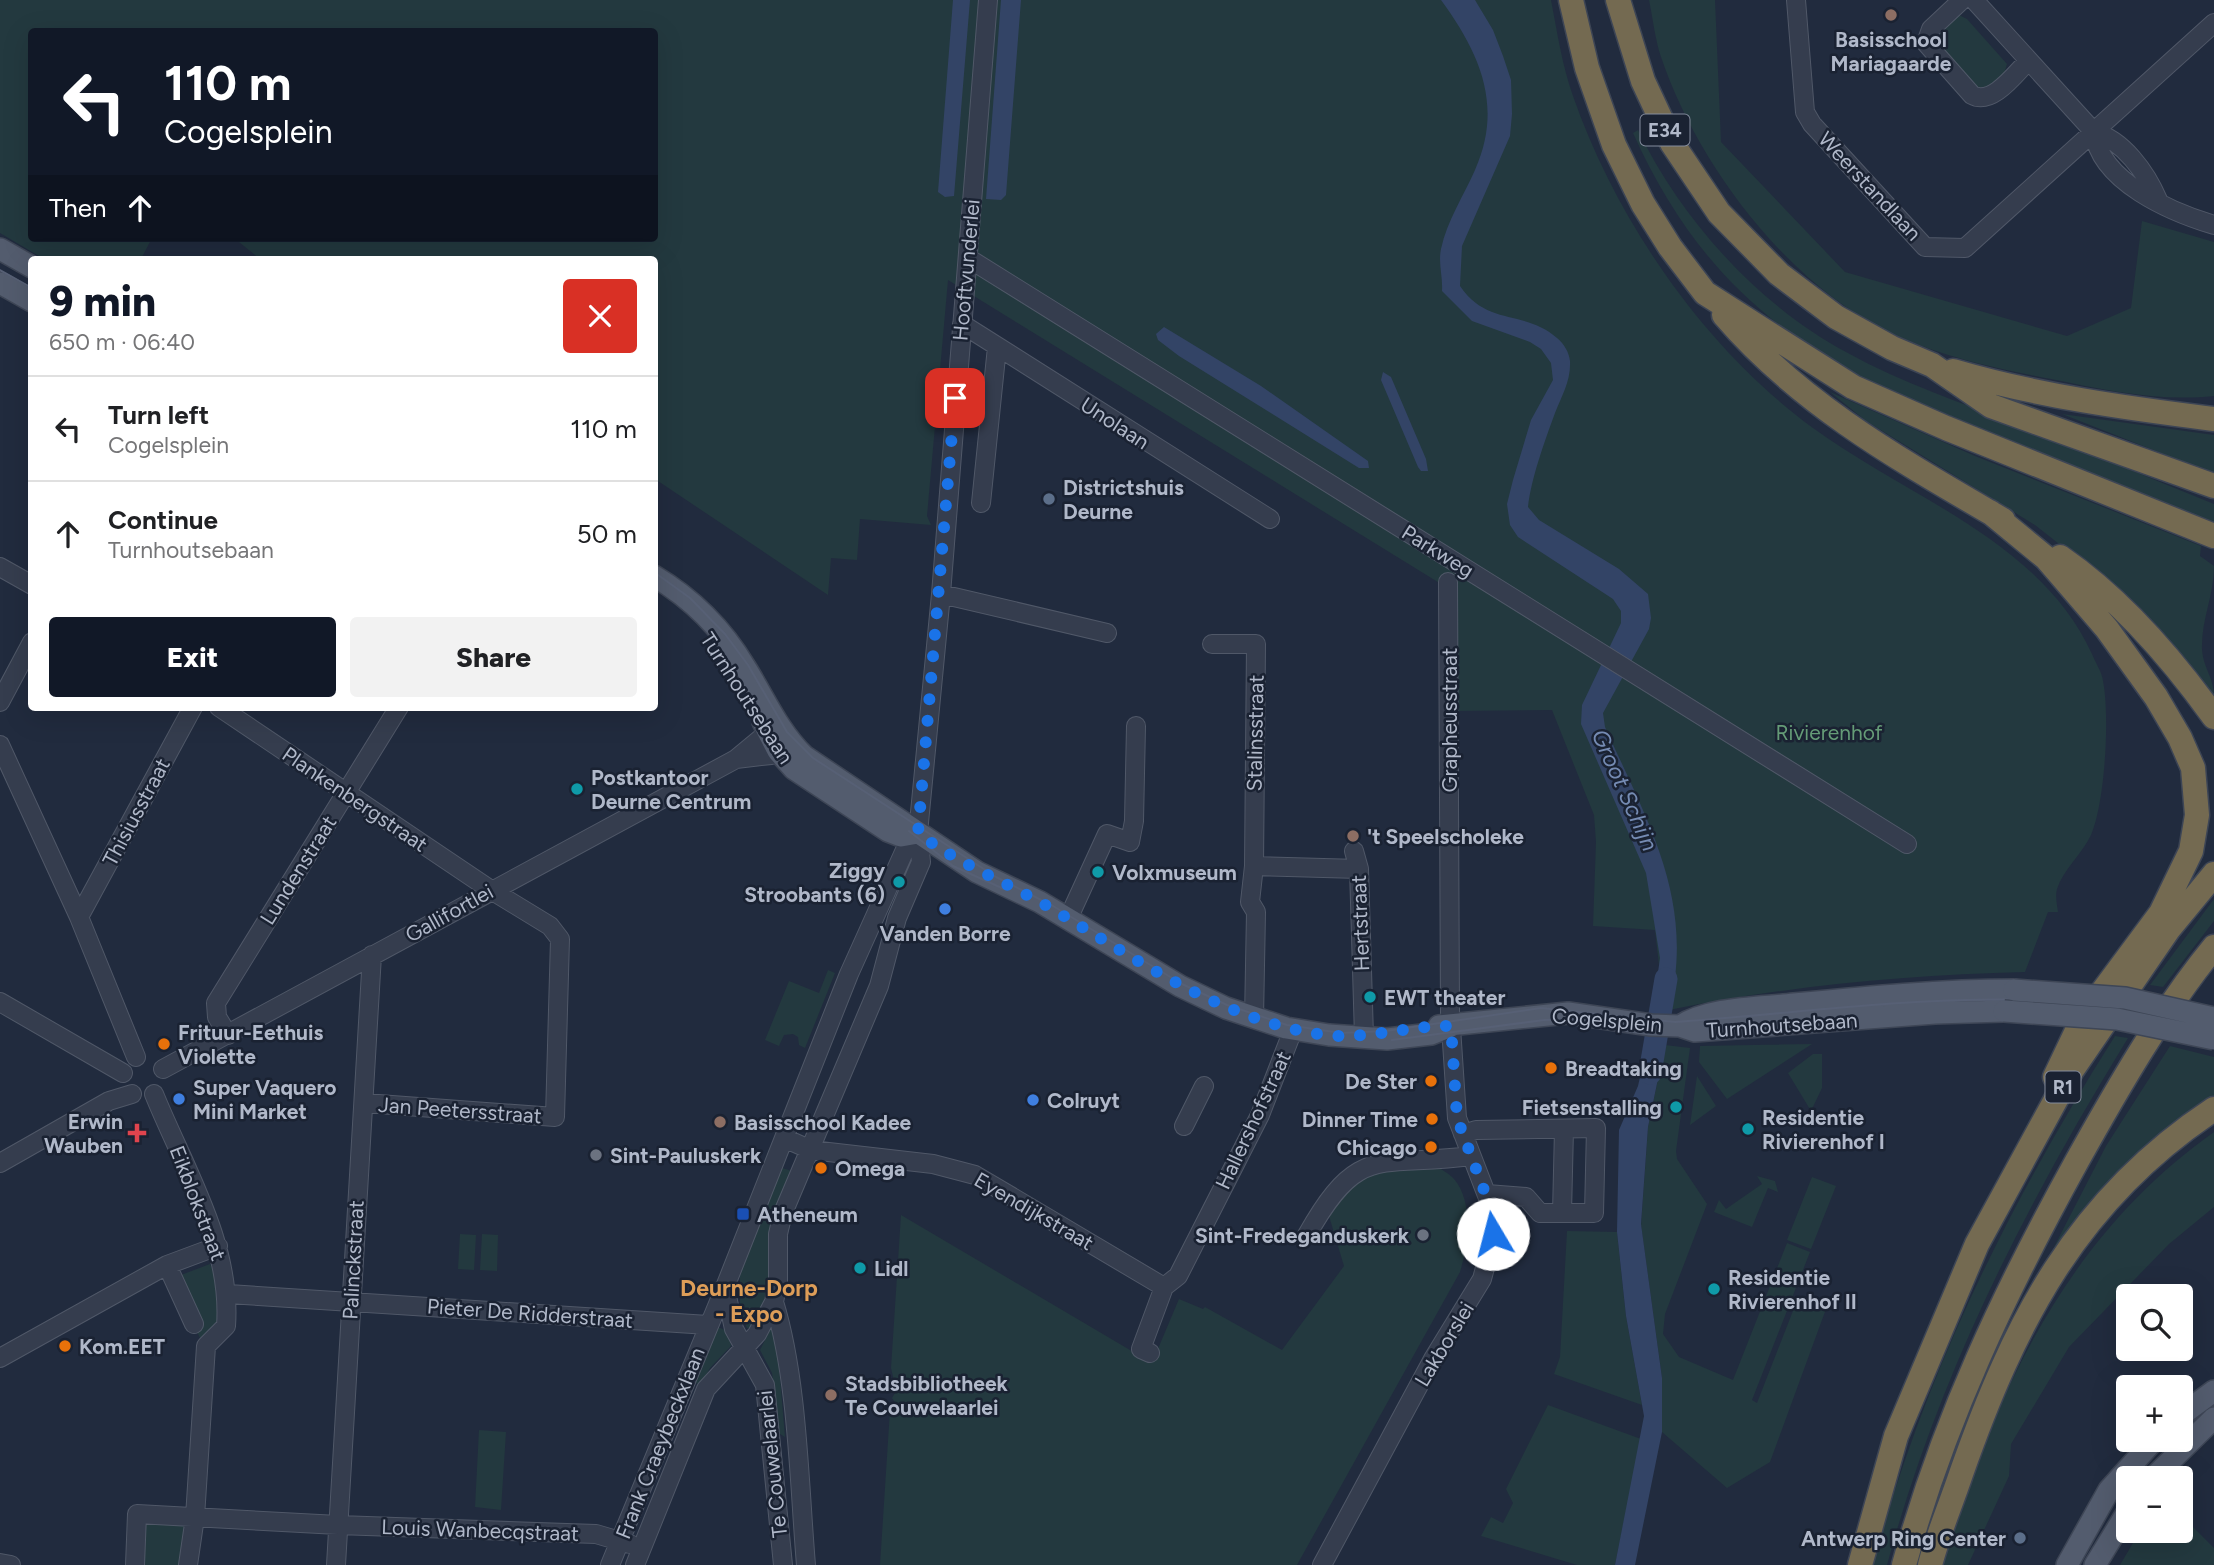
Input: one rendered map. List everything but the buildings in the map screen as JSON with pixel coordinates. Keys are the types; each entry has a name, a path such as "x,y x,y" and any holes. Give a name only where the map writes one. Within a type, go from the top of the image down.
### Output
{"highway":[{"name":"E34","path":"1571,0 1587,68 1614,145 1650,215 1705,293 1853,387 2214,536"},
{"name":"E34","path":"1619,0 1654,106 1672,144 1719,214 1779,274 1813,301 1860,331 1932,365 1991,405 2214,486"},
{"path":"1705,293 1753,349 1792,385 1898,459 1990,512 2067,562 2115,602 2172,663 2214,717"},
{"path":"1932,365 1995,383 2083,401 2214,419"},
{"path":"2169,414 2214,408"},
{"path":"1990,512 2046,558 2141,673 2180,738 2193,768 2197,815 2191,851 2161,914 2083,1018 2065,1051 2022,1161"},
{"name":"R1","path":"1860,1565 1896,1436 1977,1244 2072,1070 2168,930 2214,874"},
{"name":"R1","path":"1904,1565 1953,1413 2019,1266 2113,1096 2214,947"},
{"path":"1930,1565 1985,1405 2037,1295 2070,1245 2115,1192 2150,1159 2214,1109"}],"main road":[{"path":"0,249 28,265"},
{"path":"0,283 28,299"},
{"name":"Turnhoutsebaan","path":"658,579 688,600 723,636 784,747 881,806 977,872 1068,919 1180,986 1254,1019 1293,1030 1364,1037"},
{"name":"Turnhoutsebaan","path":"658,592 690,616 721,651 773,728"},
{"name":"Turnhoutsebaan","path":"1666,1025 1694,1017 1777,1006 1902,994 2014,990 2105,995 2214,1018"},
{"name":"Turnhoutsebaan","path":"1666,1025 1695,1031 1936,1013 2004,1011 2125,1020 2214,1039"},
{"name":"Cogelsplein","path":"1364,1037 1387,1039 1431,1034 1451,1026 1542,1014 1569,1013 1666,1025"},
{"path":"2193,1406 2214,1391"},
{"path":"2165,1466 2214,1418"},
{"path":"2067,1565 2109,1490 2143,1452"},
{"path":"2095,1565 2116,1531"}],"street":[{"name":"Hooftvunderlei","path":"918,833 941,594 988,0"},
{"name":"Weerstandlaan","path":"1796,0 1805,112 1812,124 1925,247 1965,248 2214,23"},
{"path":"1962,0 1931,29 1926,43 1972,95 1982,98 1992,94 2028,61"},
{"path":"1974,0 2094,132 2096,149 2135,192 2158,200 2179,214 2214,225"},
{"name":"Parkweg","path":"968,258 1907,844"},
{"name":"Unolaan","path":"962,324 1270,519"},
{"path":"981,503 997,347"},
{"path":"0,567 28,582"},
{"name":"Grapheusstraat","path":"1448,582 1448,907 1451,1026"},
{"path":"941,594 1107,633"},
{"name":"Stalinsstraat","path":"1212,644 1256,644 1254,866 1250,902 1256,912 1254,1019"},
{"path":"0,702 28,650"},
{"name":"Thisiusstraat","path":"79,917 191,711"},
{"name":"Plankenbergstraat","path":"227,711 491,890 550,926 560,939 555,1117"},
{"name":"Lundenstraat","path":"228,1035 217,1017 216,1003 396,711"},
{"path":"1068,919 1107,834 1130,842 1134,821 1136,726"},
{"name":"Gallifortlei","path":"163,1069 736,759 773,728"},
{"path":"0,746 79,917 136,1057"},
{"name":"Gallifortlei","path":"736,759 748,760 784,747"},
{"name":"Frank Craeybeckxlaan","path":"610,1565 869,933 904,852 918,833"},
{"name":"Frank Craeybeckxlaan","path":"639,1557 706,1389 764,1324 774,1302 778,1281 778,1234 783,1213 879,986 897,918 921,862 918,833"},
{"name":"Hertstraat","path":"1254,866 1357,860 1364,1037"},
{"path":"869,933 891,942"},
{"name":"Palinckstraat","path":"336,1565 372,955"},
{"path":"0,1002 126,1084 143,1097 153,1094 162,1084 163,1069 152,1058 136,1057 127,1064 126,1084 110,1101 0,1163"},
{"name":"Lakborslei","path":"1322,1565 1433,1359 1482,1279 1493,1234 1487,1194 1457,1118 1451,1026"},
{"name":"Hallershofstraat","path":"1150,1353 1141,1349 1164,1287 1178,1276 1254,1126 1293,1030"},
{"path":"1184,1126 1204,1086"},
{"name":"Eikblokstraat","path":"153,1094 218,1246 228,1294 226,1326 206,1346 195,1517 188,1565"},
{"name":"Jan Peetersstraat","path":"365,1102 555,1117"},
{"path":"1463,1134 1476,1130 1595,1128 1594,1213 1539,1213 1526,1197 1487,1194"},
{"path":"1562,1213 1563,1129"},
{"name":"Eyendijkstraat","path":"784,1138 811,1150 933,1164 975,1175 1164,1287"},
{"path":"1307,1235 1335,1189 1363,1168 1390,1161 1471,1156"},
{"path":"0,1358 167,1265 218,1246"},
{"path":"167,1265 194,1324"},
{"name":"Te Couwelaarlei","path":"725,1287 734,1329 762,1377 767,1394 783,1565"},
{"name":"Pieter De Ridderstraat","path":"228,1294 708,1325"},
{"name":"Te Couwelaarlei","path":"774,1302 782,1329 788,1368 806,1565"},
{"name":"Louis Wanbecqstraat","path":"135,1565 137,1514 338,1525 596,1534 620,1540 639,1557"},
{"path":"0,1563 11,1565"}],"green space":[{"name":"Rivierenhof","path":"0,0 1551,0 1569,84 1592,143 1640,236 1701,321 1736,361 1773,396 1813,428 1969,524 2006,551 2040,581 2069,615 2100,671 2105,696 2103,781 2096,821 2083,849 2060,882 2056,894 2058,912 2048,912 2025,972 1846,983 1758,994 1669,1010 1653,1008 1660,974 1655,930 1593,926 1596,842 1594,815 1552,710 1453,711 1454,592 948,280 927,516 931,525 860,519 857,560 831,558 828,595 658,481 658,256 256,256 239,242 658,242 658,28 28,28 28,242 150,242 143,256 39,256 0,233"},
{"path":"1649,0 1715,0 1721,142 1845,272 2067,336 2131,308 2142,221 2214,242 2214,396 2132,394 1987,366 1905,339 1848,308 1812,281 1779,249 1748,214 1721,176 1677,97 1659,50"},
{"path":"1959,15 1967,19 2007,64 2003,77 1979,92 1932,40"},
{"path":"1638,130 1676,196 1725,257 1782,310 1814,333 1867,363 1910,383 2214,504 2214,526 1895,396 1838,365 1800,340 1733,284 1705,252 1679,217 1655,177 1633,133"},
{"path":"1830,392 1975,456 2201,546 2200,556 2214,566 2202,649 2214,697 2101,577 2035,525 1866,421"},
{"path":"2062,414 2214,435 2214,474"},
{"path":"2214,899 2214,921 2163,987 2150,985"},
{"path":"828,970 835,973 805,1048 799,1045 798,1037 793,1034 784,1035 779,1046 765,1040 789,981 819,993"},
{"path":"2115,1036 2128,1038 2054,1164 1988,1293 1932,1426 1887,1565 1873,1565 1917,1426 1974,1291 2040,1161"},
{"path":"1812,1044 1727,1099 1699,1062 1700,1046"},
{"path":"1665,1045 1690,1048 1676,1151 1677,1159 1707,1204 1665,1314 1663,1334 1679,1357 1733,1380 1787,1243 1810,1252 1752,1400 1757,1403 1798,1298 1826,1309 1770,1462 1727,1488 1662,1432 1662,1378 1641,1225 1648,1127"},
{"path":"2170,1046 2214,1057 2214,1098 2119,1175 2054,1247 2106,1146"},
{"path":"1813,1054 1822,1054 1822,1088 1811,1111 1788,1073"},
{"path":"1697,1076 1716,1106 1690,1125"},
{"path":"2214,1132 2214,1207 2169,1244 2130,1284 2116,1284 2116,1299 2069,1347 2011,1444 2009,1476 1968,1565 1939,1565 1985,1441 2011,1382 2041,1325 2076,1271 2115,1221 2161,1174"},
{"path":"1436,1166 1454,1179 1465,1200 1468,1224 1460,1272 1297,1565 880,1565 890,1410 896,1404 892,1398 895,1393 891,1387 894,1381 891,1368 901,1215 1152,1363 1179,1299 1203,1309 1205,1307 1282,1350 1344,1266 1329,1216 1340,1199 1351,1187 1374,1173"},
{"path":"782,1168 792,1171 778,1251 760,1310 751,1328 747,1328 740,1311 740,1272"},
{"path":"1757,1176 1775,1181 1778,1192 1768,1188 1752,1227 1714,1212 1719,1200 1726,1209 1762,1184"},
{"path":"1812,1177 1836,1186 1811,1249 1787,1240"},
{"path":"1567,1231 1617,1232 1626,1316 1642,1405 1554,1374 1560,1357"},
{"path":"460,1234 476,1235 474,1270 458,1269"},
{"path":"482,1234 498,1235 497,1271 480,1270"},
{"path":"210,1264 222,1289 219,1325 201,1340 197,1332 203,1326 181,1275"},
{"path":"715,1326 728,1331 731,1346 710,1368 700,1385 690,1380"},
{"path":"770,1330 776,1330 785,1437 780,1434 772,1373 760,1350"},
{"path":"1548,1405 1641,1439 1615,1565 1577,1565 1481,1536 1491,1517 1503,1523 1513,1503 1506,1489"},
{"path":"479,1430 506,1432 501,1510 475,1507"},
{"path":"142,1520 184,1524 181,1565 140,1565"},
{"path":"2193,1527 2214,1548 2214,1565 2120,1565 2133,1543 2193,1543"}],"water":[{"path":"953,0 970,0 954,196 945,197 938,192"},
{"path":"1001,0 1021,0 1006,195 1001,200 986,199"},
{"name":"Groot Schijn","path":"1441,0 1475,0 1493,30 1511,80 1510,136 1462,246 1460,286 1482,307 1545,329 1562,343 1569,358 1568,381 1539,460 1528,507 1539,520 1619,569 1648,594 1651,618 1649,629 1603,713 1605,727 1651,830 1672,898 1676,970 1669,1010 1653,1008 1660,958 1646,873 1581,724 1582,705 1621,623 1621,611 1613,599 1518,537 1510,525 1507,504 1513,480 1531,420 1553,380 1551,363 1541,349 1530,342 1472,321 1442,291 1441,249 1451,218 1475,170 1483,146 1487,101 1476,60"},
{"path":"1164,327 1261,386 1368,461 1369,468 1359,468 1179,356 1158,340 1156,334"},
{"path":"1383,372 1391,377 1426,459 1428,471 1421,471 1418,467 1381,380"},
{"path":"1648,1042 1665,1045 1648,1127 1641,1224 1662,1378 1662,1432 1635,1565 1615,1565 1644,1416 1626,1316 1617,1232 1619,1130 1638,1086"}],"waterway":[{"name":"Groot Schijn","path":"1650,1073 1666,979"}],"tram line":[{"path":"0,270 28,286"},
{"path":"658,575 690,598 725,634 748,665 787,732 813,758 996,877 1053,906 1182,984 1227,1005 1287,1025 1341,1033 1386,1031 1541,1008 1675,1022 1879,1005 2012,1000 2079,1002 2146,1011 2214,1025"},
{"path":"909,831 953,866 1004,889"},
{"path":"1392,1040 1544,1020 1583,1019"}],"place":[{"name":"Basisschool Mariagaarde","path":"1891,15"},
{"name":"Districtshuis Deurne","path":"1049,499"},
{"name":"Postkantoor Deurne Centrum","path":"577,789"},
{"name":"'t Speelscholeke","path":"1353,836"},
{"name":"Volxmuseum","path":"1098,872"},
{"name":"Ziggy Stroobants (6)","path":"899,882"},
{"name":"Vanden Borre","path":"945,909"},
{"name":"EWT theater","path":"1370,997"},
{"name":"Frituur-Eethuis Violette","path":"164,1044"},
{"name":"Breadtaking","path":"1551,1068"},
{"name":"De Ster","path":"1431,1081"},
{"name":"Super Vaquero Mini Market","path":"179,1099"},
{"name":"Colruyt","path":"1033,1100"},
{"name":"Fietsenstalling","path":"1676,1107"},
{"name":"Dinner Time","path":"1432,1119"},
{"name":"Basisschool Kadee","path":"720,1122"},
{"name":"Residentie Rivierenhof I","path":"1748,1129"},
{"name":"Erwin Wauben","path":"137,1133"},
{"name":"Chicago","path":"1431,1147"},
{"name":"Sint-Pauluskerk","path":"596,1155"},
{"name":"Omega","path":"821,1168"},
{"name":"Atheneum","path":"743,1214"},
{"name":"Sint-Fredeganduskerk","path":"1423,1235"},
{"name":"Lidl","path":"860,1268"},
{"name":"Residentie Rivierenhof II","path":"1714,1289"},
{"name":"Kom.EET","path":"65,1346"},
{"name":"Stadsbibliotheek Te Couwelaarlei","path":"831,1395"},
{"name":"Antwerp Ring Center","path":"2020,1538"}],"district":[{"name":"Deurne-Dorp - Expo","path":"749,1301"}],"route":[{"path":"955,398 941,594 918,833 977,872 1040,902 1196,995 1254,1019 1301,1031 1352,1037 1430,1026 1451,1026 1457,1118 1487,1194 1493,1234"}]}
